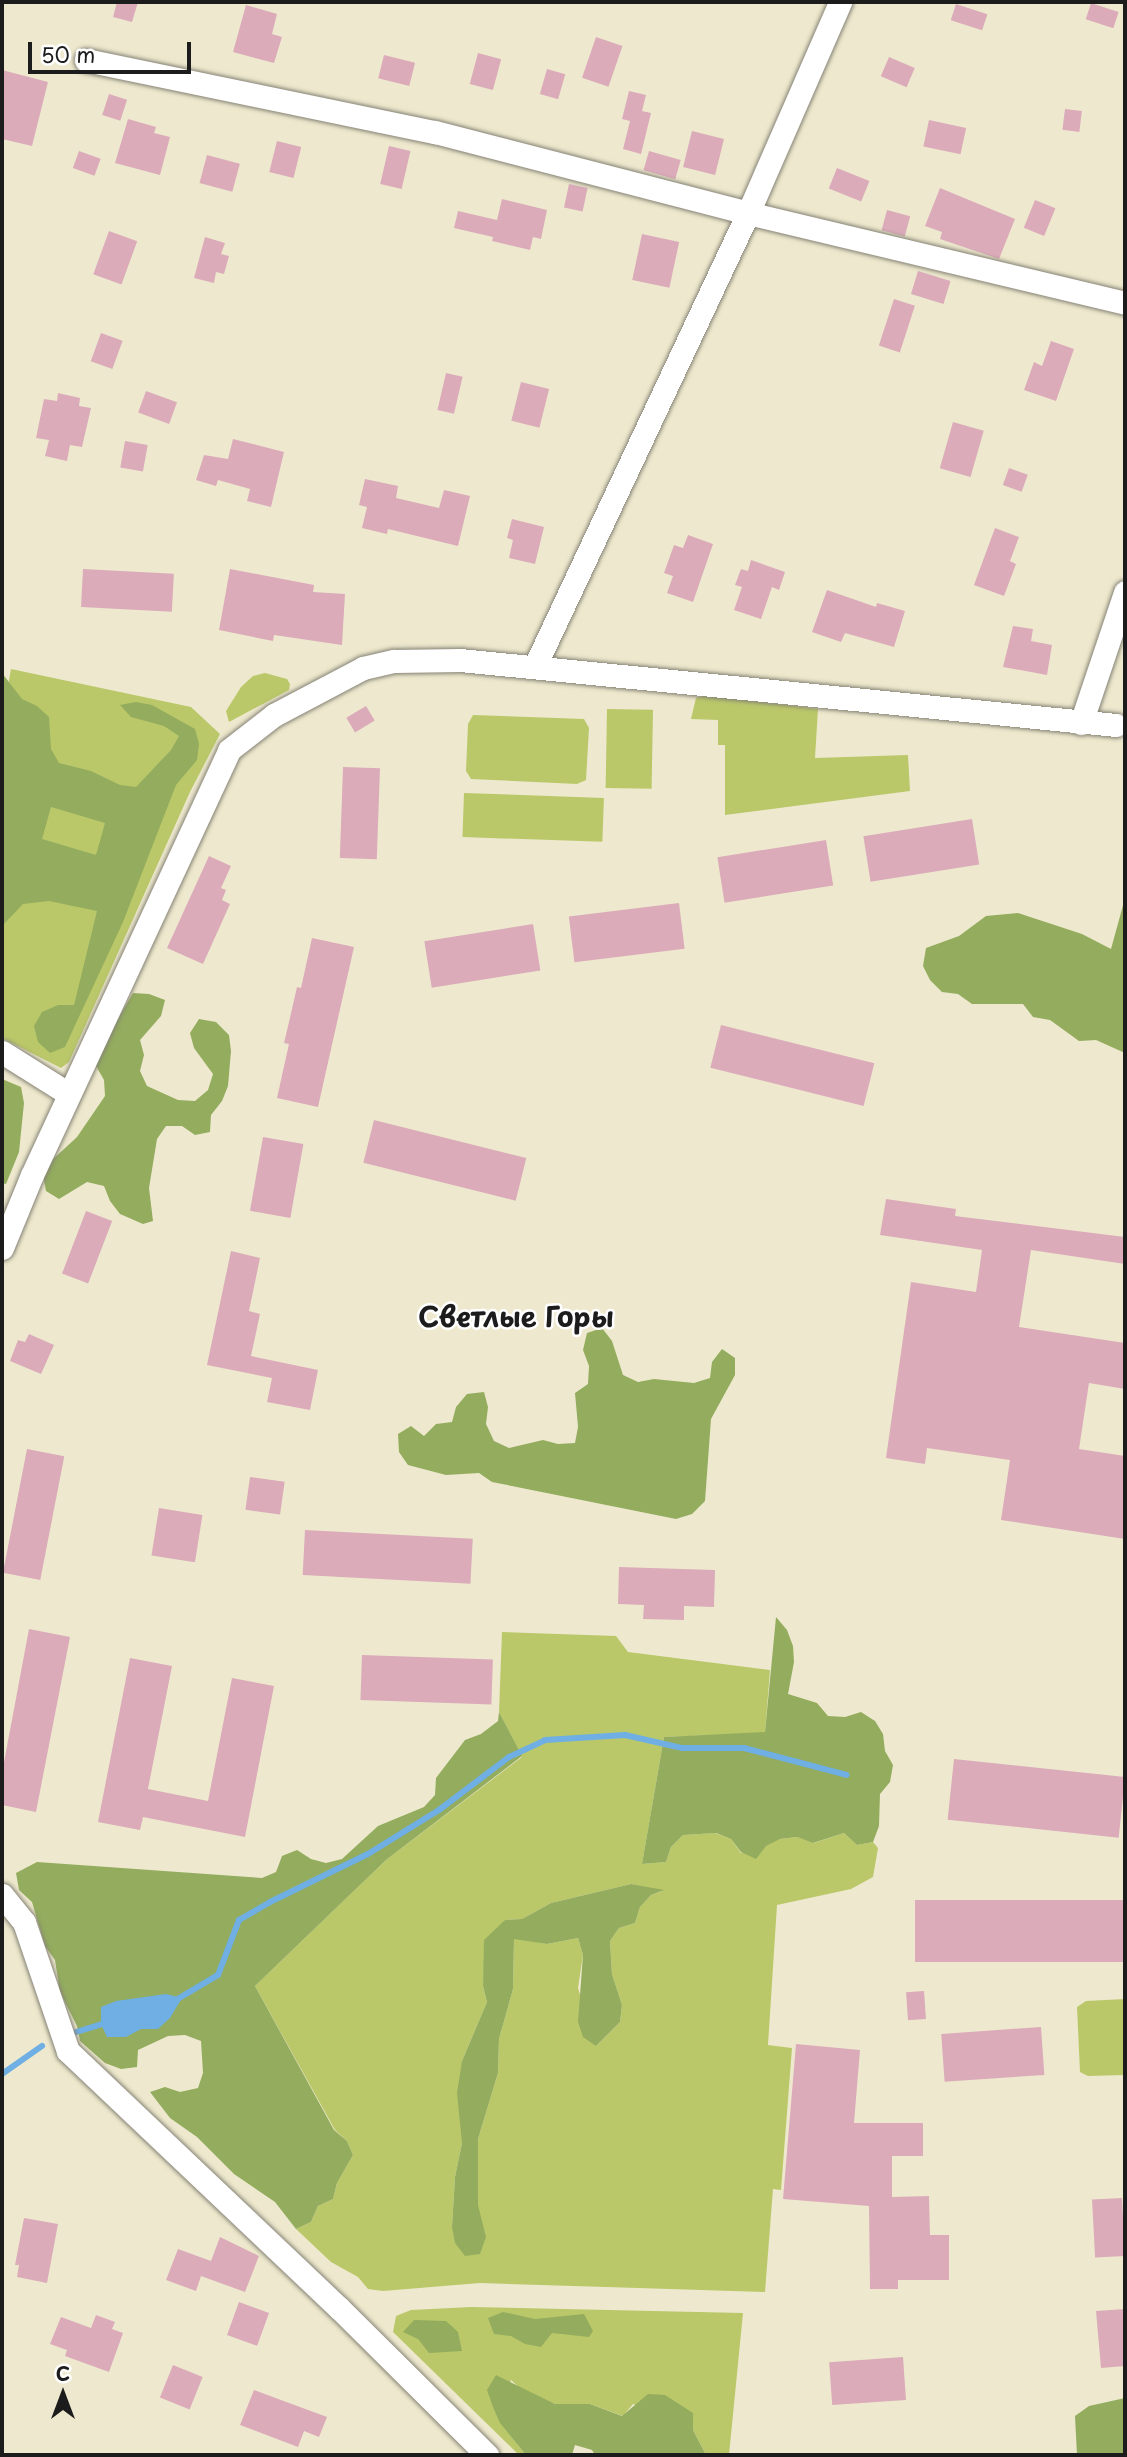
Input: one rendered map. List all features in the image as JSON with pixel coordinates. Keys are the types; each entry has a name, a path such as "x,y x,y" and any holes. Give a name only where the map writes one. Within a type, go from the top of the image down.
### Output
{"street":[{"path":"535,666 748,213 839,2"},
{"path":"86,60 435,132 748,213 1125,303"},
{"path":"1081,723 1125,592"},
{"path":"2,1248 69,1094 211,785 237,741 274,715 370,666 394,661 460,660 1116,725"},
{"path":"2,1052 69,1094"},
{"path":"2,1895 24,1922 68,2051 339,2308 487,2455"}],"green space":[{"path":"11,669 191,707 220,734 190,792 69,1062 61,1068 2,1038 2,720"},
{"path":"2,673 22,699 37,706 49,717 51,749 59,763 91,771 120,785 136,787 171,750 179,736 164,726 131,717 120,705 136,702 152,705 195,729 199,744 197,760 176,785 123,922 65,1047 50,1053 38,1042 34,1026 42,1012 58,1005 74,1005 97,911 49,901 23,904 2,926","holes":["51,807 105,823 96,855 42,839"]},
{"path":"265,673 287,679 289,690 229,722 226,711 241,687 253,676"},
{"path":"706,695 818,709 815,758 908,755 910,791 725,815 725,745 718,745 718,720 691,719 696,698"},
{"path":"607,709 653,710 652,789 606,788"},
{"path":"473,715 584,719 589,728 586,780 577,784 471,779 466,771 468,724"},
{"path":"464,793 604,798 602,842 462,837"},
{"path":"1125,898 1125,1053 1096,1040 1079,1041 1050,1020 1033,1017 1023,1004 972,1004 958,994 942,992 930,980 923,966 926,948 959,936 986,916 1018,913 1082,934 1111,949"},
{"path":"133,993 149,994 165,1000 161,1016 140,1040 144,1055 140,1071 147,1086 178,1100 195,1101 208,1090 213,1074 194,1048 190,1033 199,1019 216,1022 229,1035 231,1051 228,1086 222,1101 211,1115 210,1132 195,1135 182,1126 166,1126 157,1139 149,1188 153,1221 143,1224 120,1214 110,1201 104,1186 87,1182 59,1199 46,1191 43,1175 51,1161 77,1137 105,1096 104,1080 96,1066 100,1050"},
{"path":"2,1079 21,1087 24,1103 19,1152 6,1184 2,1183"},
{"path":"602,1328 612,1341 623,1375 638,1382 654,1379 694,1383 710,1378 712,1362 722,1349 735,1358 735,1375 711,1419 705,1501 692,1514 676,1519 492,1482 479,1473 446,1475 408,1465 399,1452 398,1434 411,1426 424,1436 436,1424 452,1422 456,1407 467,1394 484,1392 488,1407 486,1424 494,1441 509,1448 543,1440 558,1444 575,1443 578,1427 575,1393 588,1384 589,1366 583,1350 587,1333"},
{"path":"776,1617 787,1630 793,1646 794,1662 788,1694 817,1703 828,1716 845,1717 861,1712 875,1721 883,1734 885,1751 893,1765 890,1782 880,1794 879,1826 873,1842 857,1845 844,1833 813,1843 797,1837 780,1839 766,1846 756,1859 741,1852 731,1839 716,1833 683,1835 671,1847 666,1862 642,1864 664,1737 765,1732"},
{"path":"502,1632 616,1636 628,1652 770,1670 765,1733 664,1737 642,1864 666,1862 671,1847 683,1835 715,1833 731,1839 741,1853 780,1839 797,1837 814,1843 844,1833 857,1845 873,1842 878,1848 873,1877 851,1889 777,1905 768,2045 792,2048 781,2190 773,2189 765,2292 480,2283 383,2291 368,2289 358,2277 331,2262 296,2229 311,2222 318,2206 333,2199 337,2183 353,2155 347,2141 335,2130 255,1986 386,1860 522,1757 499,1712","holes":["631,1884 662,1891 651,1895 640,1907 635,1923 619,1928 610,1941 612,1974 622,2005 620,2022 596,2046 578,1988 583,1955 578,1938 547,1944 514,1938 513,1989 499,2039 498,2073 478,2139 478,2205 452,2227 455,2177 462,2143 462,2061 487,2002 483,1986 484,1970 505,1920 522,1919 551,1903"]},
{"path":"499,1712 522,1756 386,1860 255,1986 334,2130 347,2141 353,2155 337,2183 333,2199 318,2206 311,2222 296,2229 275,2202 234,2174 197,2137 170,2118 150,2092 165,2087 180,2092 198,2088 203,2073 201,2041 185,2035 168,2036 138,2050 137,2067 121,2069 105,2063 80,2041 77,2026 60,1992 55,1960 45,1946 32,1902 19,1890 16,1873 37,1862 262,1878 276,1872 282,1856 297,1850 311,1859 326,1863 342,1859 378,1826 424,1807 435,1795 436,1778 465,1740 481,1734 498,1721"},
{"path":"631,1884 664,1890 651,1895 640,1907 635,1923 619,1928 610,1941 612,1974 622,2005 620,2022 596,2046 583,2037 578,2022 583,1955 578,1938 547,1944 514,1939 513,1989 499,2039 498,2073 478,2139 478,2205 486,2237 480,2254 465,2256 455,2243 452,2227 455,2177 462,2143 457,2093 462,2061 487,2002 483,1986 484,1940 505,1920 522,1919 551,1903"},
{"path":"1125,1999 1125,2075 1088,2076 1080,2072 1077,2007 1086,2001"},
{"path":"471,2307 743,2313 729,2455 706,2455 693,2430 633,2404 623,2416 590,2404 555,2404 523,2391 511,2380 500,2422 526,2455 519,2455 393,2332 396,2316 411,2310"},
{"path":"503,2312 535,2319 584,2314 593,2331 589,2337 552,2333 541,2347 525,2344 511,2336 494,2334 488,2318"},
{"path":"414,2320 446,2321 458,2332 462,2351 429,2353 418,2339 403,2332"},
{"path":"496,2375 555,2404 590,2404 622,2416 648,2394 665,2395 693,2413 693,2430 706,2455 595,2455 592,2450 575,2445 572,2455 526,2455 500,2423 493,2407 487,2390"},
{"path":"1125,2398 1125,2455 1077,2455 1075,2416 1089,2406"}],"water":[{"path":"166,1994 182,1998 170,2018 158,2029 141,2029 126,2037 107,2037 101,2024 101,2007 116,2001"}],"building":[{"path":"117,2 138,2 132,22 113,17"},
{"path":"1091,3 1119,12 1113,28 1086,19"},
{"path":"956,4 987,14 982,30 951,20"},
{"path":"246,5 277,14 272,34 282,37 274,63 233,52"},
{"path":"596,37 622,46 608,87 582,78"},
{"path":"478,53 501,59 493,90 470,84"},
{"path":"384,55 415,63 409,86 378,78"},
{"path":"889,57 915,68 907,87 881,76"},
{"path":"547,69 565,74 558,99 540,94"},
{"path":"2,70 48,82 32,146 2,139"},
{"path":"629,91 646,95 642,111 651,113 641,154 623,149 630,121 622,119"},
{"path":"109,94 127,100 120,121 102,115"},
{"path":"1065,109 1082,111 1079,132 1062,130"},
{"path":"128,119 156,127 154,133 170,137 160,175 115,163"},
{"path":"929,120 966,128 961,154 923,146"},
{"path":"692,131 724,139 715,175 683,167"},
{"path":"277,141 301,147 294,178 269,172"},
{"path":"389,146 410,151 402,189 380,184"},
{"path":"79,151 101,159 94,176 73,168"},
{"path":"649,151 681,160 675,179 643,170"},
{"path":"207,155 240,164 232,192 199,183"},
{"path":"837,168 869,181 861,202 829,188"},
{"path":"569,184 588,188 583,211 564,207"},
{"path":"940,188 1015,219 999,259 940,239 942,232 925,226"},
{"path":"502,199 547,210 541,239 533,237 530,250 492,241 493,237 454,228 458,211 497,220"},
{"path":"1035,200 1055,208 1044,236 1024,228"},
{"path":"887,210 910,216 905,236 882,230"},
{"path":"109,231 137,241 121,284 93,274"},
{"path":"642,234 679,242 669,288 632,280"},
{"path":"205,237 225,243 221,254 229,256 224,274 216,272 214,283 194,278"},
{"path":"918,271 951,281 943,304 911,294"},
{"path":"894,299 915,306 900,352 879,346"},
{"path":"101,333 123,341 112,369 91,361"},
{"path":"1051,341 1074,349 1056,401 1024,390 1034,362 1042,366"},
{"path":"446,373 463,377 454,414 437,410"},
{"path":"521,382 549,389 539,428 511,421"},
{"path":"146,391 177,402 169,424 138,413"},
{"path":"58,393 80,398 79,406 91,408 82,447 70,445 67,461 45,456 49,440 36,438 44,399 57,401"},
{"path":"953,422 984,431 971,477 940,468"},
{"path":"233,439 284,452 271,507 247,501 250,489 218,480 216,486 196,480 204,455 228,459"},
{"path":"125,441 148,445 143,472 120,468"},
{"path":"1009,468 1028,475 1022,492 1003,485"},
{"path":"365,479 398,486 396,498 439,508 444,490 470,496 458,546 388,529 387,534 362,528 367,507 359,505"},
{"path":"512,519 544,527 535,564 509,558 513,540 507,538"},
{"path":"995,528 1019,537 1010,561 1016,564 1004,596 974,585"},
{"path":"688,535 713,544 693,602 667,593 673,576 664,573 674,545 683,548"},
{"path":"751,560 785,572 779,590 772,587 761,619 734,610 742,587 735,585 741,569 748,571"},
{"path":"83,569 174,574 172,612 81,607"},
{"path":"230,569 314,585 313,592 345,594 342,645 274,635 273,641 219,630"},
{"path":"827,590 876,607 877,603 905,611 894,647 845,633 841,642 812,632"},
{"path":"1013,626 1033,629 1031,641 1052,645 1047,675 1003,667"},
{"path":"366,706 375,721 355,732 346,718"},
{"path":"343,767 380,768 377,859 340,858"},
{"path":"972,819 979,864 871,882 863,836"},
{"path":"826,840 833,885 725,903 717,857"},
{"path":"209,856 231,866 221,888 226,890 222,900 230,904 203,964 167,948"},
{"path":"679,903 685,949 574,962 569,917"},
{"path":"533,924 540,970 432,988 424,941"},
{"path":"312,938 354,947 318,1107 277,1098 289,1044 284,1043 297,987 301,988"},
{"path":"721,1025 874,1063 864,1106 710,1068"},
{"path":"374,1120 526,1158 516,1201 363,1163"},
{"path":"263,1137 303,1144 290,1218 250,1211"},
{"path":"886,1199 956,1209 955,1216 1125,1237 1125,1264 1031,1250 1019,1327 1125,1343 1125,1389 1089,1383 1079,1449 1125,1456 1125,1539 1001,1520 1010,1460 927,1448 925,1464 886,1458 911,1282 976,1292 982,1250 880,1235"},
{"path":"86,1211 112,1221 88,1284 62,1274"},
{"path":"231,1251 260,1258 249,1311 260,1314 251,1356 318,1370 310,1410 267,1402 272,1378 207,1365"},
{"path":"29,1334 54,1345 41,1374 10,1361 18,1340 25,1342"},
{"path":"27,1449 64,1456 40,1580 3,1573"},
{"path":"250,1477 285,1482 280,1515 245,1510"},
{"path":"159,1508 202,1515 195,1562 151,1555"},
{"path":"305,1530 473,1539 470,1584 303,1575"},
{"path":"619,1567 715,1570 714,1607 684,1606 684,1620 643,1619 644,1605 618,1604"},
{"path":"29,1629 70,1637 36,1812 2,1805 2,1773"},
{"path":"362,1655 493,1660 491,1705 360,1700"},
{"path":"130,1658 172,1666 148,1789 208,1801 232,1678 274,1686 245,1837 143,1817 140,1830 98,1822"},
{"path":"954,1759 1125,1777 1119,1838 948,1820"},
{"path":"915,1900 1125,1900 1125,1962 915,1962"},
{"path":"924,1991 926,2019 908,2020 906,1992"},
{"path":"1041,2027 1044,2075 945,2082 941,2034"},
{"path":"796,2044 860,2050 854,2123 923,2123 923,2156 892,2156 892,2197 929,2196 930,2235 949,2235 949,2280 898,2280 898,2289 870,2289 869,2206 783,2199"},
{"path":"1122,2198 1125,2256 1095,2257 1092,2200"},
{"path":"24,2218 58,2224 47,2283 17,2277 19,2265 15,2265"},
{"path":"220,2237 259,2256 245,2292 201,2276 196,2291 166,2280 178,2249 211,2261"},
{"path":"239,2302 269,2313 257,2346 227,2335"},
{"path":"1125,2309 1125,2366 1101,2368 1096,2311"},
{"path":"96,2315 115,2322 112,2329 123,2333 109,2372 65,2356 67,2350 50,2344 61,2317 91,2328"},
{"path":"903,2357 906,2400 832,2405 829,2362"},
{"path":"173,2365 203,2377 190,2409 160,2397"},
{"path":"254,2390 327,2417 319,2437 304,2431 298,2447 240,2425"}],"waterway":[{"path":"176,2000 218,1975 239,1920 368,1854 439,1810 509,1757 545,1740 625,1735 682,1748 744,1748 847,1775"},
{"path":"76,2032 109,2022"},
{"path":"2,2074 42,2046"}],"district":[{"name":"Светлые Горы","path":"516,1316"}]}
